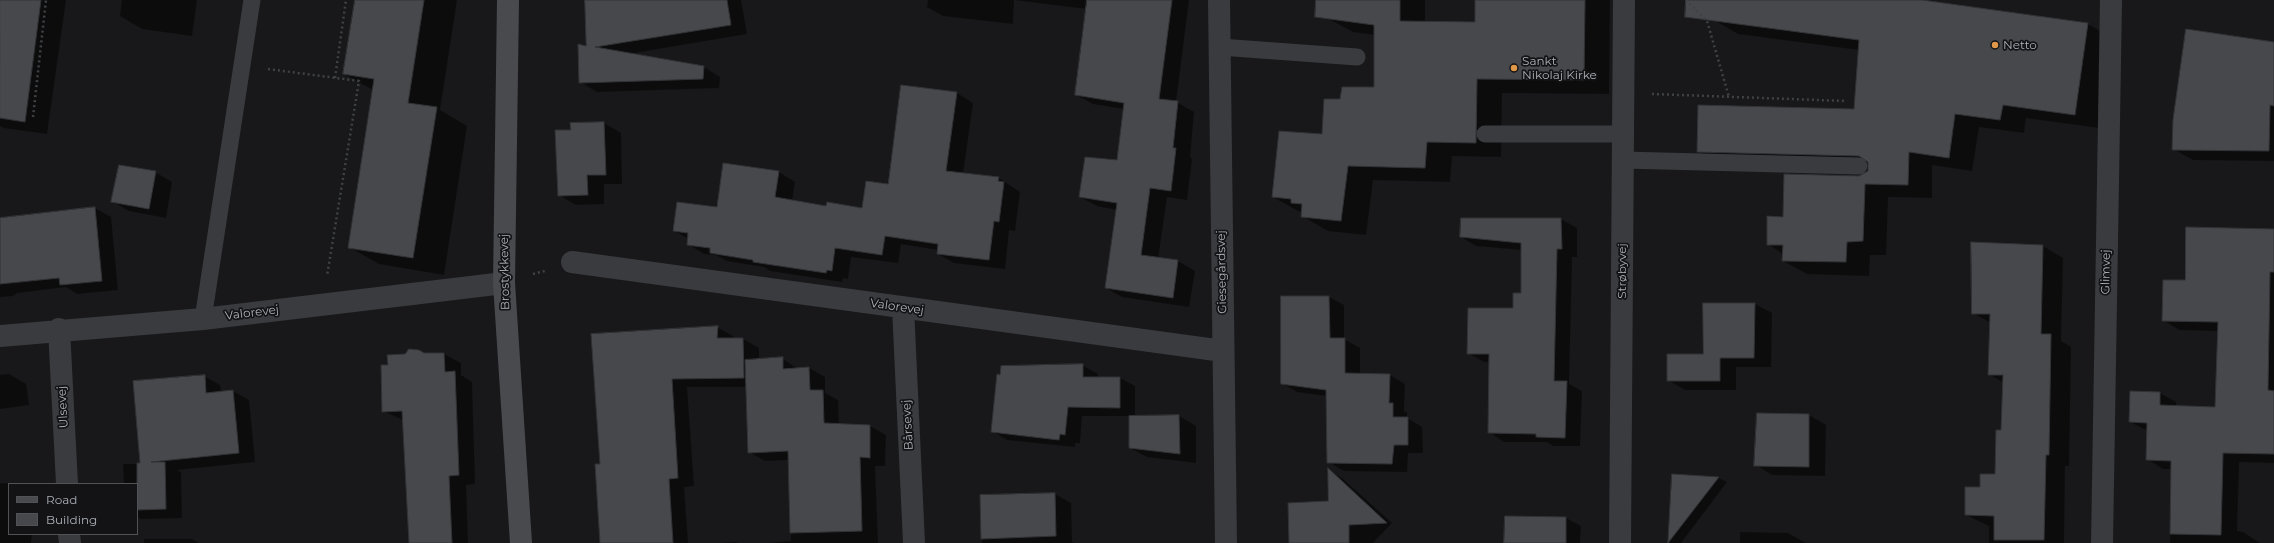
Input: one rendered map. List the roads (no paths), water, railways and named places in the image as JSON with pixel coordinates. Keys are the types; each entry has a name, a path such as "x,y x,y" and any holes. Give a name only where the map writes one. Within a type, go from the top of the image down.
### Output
{"street":[{"name":"Brostykkevej","path":"508,0 504,283 521,543"},
{"name":"Giesegårdsvej","path":"1219,0 1226,543"},
{"name":"Strøbyvej","path":"1620,543 1624,0"},
{"name":"Glimvej","path":"2102,543 2111,0"},
{"name":"Valorevej","path":"572,262 1223,351"},
{"name":"Valorevej","path":"0,336 203,319 504,283"},
{"name":"Bårsevej","path":"903,308 914,543"},
{"name":"Ulsevej","path":"59,330 67,483"}],"lane":[{"path":"203,319 252,0"},
{"path":"1220,48 1356,57"},
{"path":"1485,134 1623,134"},
{"path":"1623,160 1859,166"}],"place":[{"name":"Netto","path":"1995,45"},
{"name":"Sankt Nikolaj Kirke","path":"1514,68"}]}
